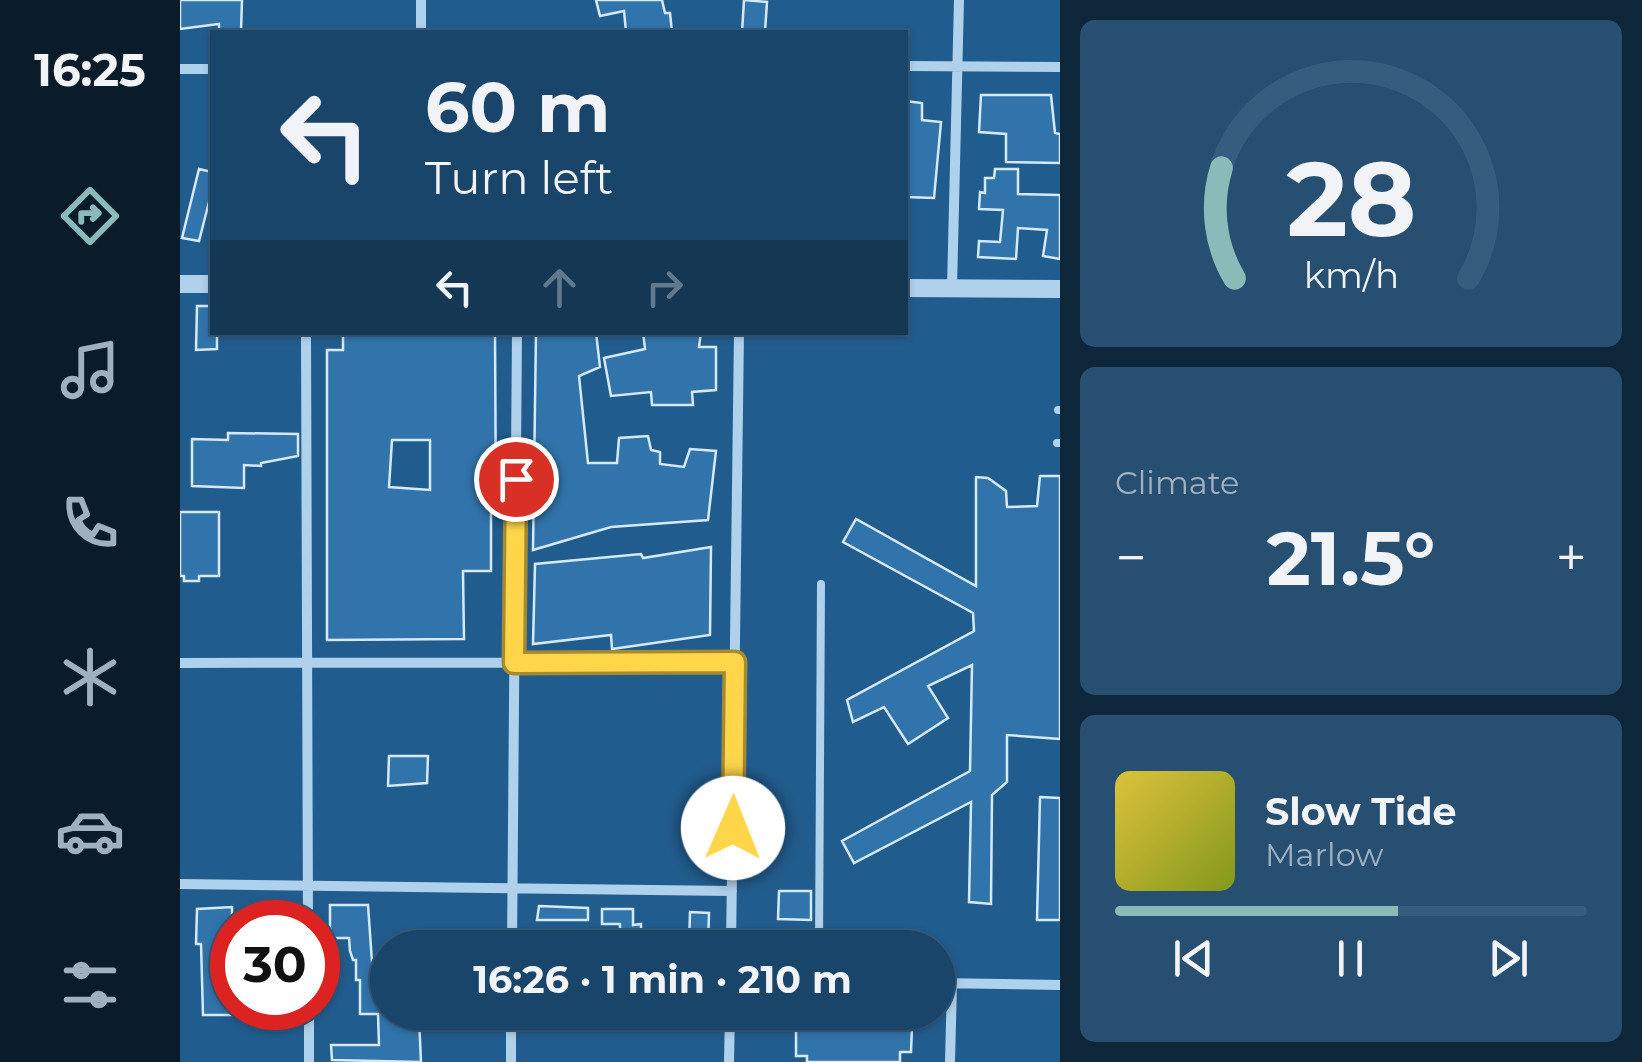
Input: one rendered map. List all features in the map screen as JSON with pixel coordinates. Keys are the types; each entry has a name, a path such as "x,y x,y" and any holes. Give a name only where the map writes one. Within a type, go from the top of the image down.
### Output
{"street":[{"path":"421,0 421,30"},
{"path":"952,288 958,0"},
{"path":"908,66 1060,67"},
{"path":"180,70 210,70"},
{"path":"180,284 210,284"},
{"path":"908,288 1060,288"},
{"path":"306,335 308,900"},
{"path":"512,930 517,335"},
{"path":"731,930 739,335"},
{"path":"180,663 735,662"},
{"path":"180,884 732,891"},
{"path":"955,983 1060,984"},
{"path":"309,1030 309,1062"},
{"path":"511,1062 512,1030"},
{"path":"729,1062 730,1030"},
{"path":"950,1062 951,1030"}],"lane":[{"path":"819,930 821,584"}],"building":[{"path":"180,0 242,0 241,30 219,30 219,24 180,29"},
{"path":"596,0 662,0 665,13 670,13 672,30 626,30 624,11 600,16"},
{"path":"744,0 767,2 765,30 742,30"},
{"path":"981,95 1051,95 1055,133 1060,134 1060,163 1006,162 1006,134 979,132"},
{"path":"908,101 922,103 922,120 941,122 934,198 908,197"},
{"path":"199,169 210,172 210,202 199,241 182,238"},
{"path":"995,169 1018,169 1018,194 1060,195 1060,259 1043,256 1047,230 1018,228 1016,259 978,257 979,241 1000,242 1003,210 979,209 985,178 994,178"},
{"path":"197,306 210,306 210,335 217,335 217,349 196,350"},
{"path":"343,335 495,335 496,512 491,513 491,571 463,571 464,639 327,640 327,350 343,350","holes":["392,440 430,440 430,490 389,487"]},
{"path":"536,335 596,335 600,367 579,376 588,463 617,463 619,438 648,436 651,450 660,452 660,464 684,467 690,449 716,451 708,520 611,527 533,550"},
{"path":"643,335 701,335 699,347 716,347 716,390 692,392 693,405 652,405 651,392 611,396 604,358 645,349"},
{"path":"228,433 298,434 298,456 261,466 244,465 244,488 192,486 192,439 228,440"},
{"path":"1040,476 1060,476 1060,739 1007,735 1007,782 992,795 991,904 969,902 971,802 854,863 842,841 970,771 972,665 928,686 948,718 908,744 884,707 853,722 847,700 974,631 973,613 843,542 856,519 976,586 976,477 988,478 1006,491 1007,507 1037,506"},
{"path":"180,512 219,512 219,576 184,581 184,576 180,576"},
{"path":"711,547 710,635 612,649 611,635 533,644 535,564 641,554 643,558"},
{"path":"389,756 428,756 427,783 388,786"},
{"path":"1040,797 1060,798 1060,920 1037,920"},
{"path":"779,891 811,891 811,920 778,919"},
{"path":"340,905 368,905 370,1014 360,1014 360,980 356,980 356,960 349,938 340,938"},
{"path":"539,906 588,908 588,920 537,920"},
{"path":"210,908 210,1015 203,1015 197,909"},
{"path":"602,909 633,909 633,925 641,924 641,930 620,930 620,924 602,924"},
{"path":"690,912 709,913 709,930 690,930"},
{"path":"379,1030 420,1030 421,1062 332,1060 331,1045 379,1045"},
{"path":"796,1030 912,1030 911,1052 900,1052 900,1062 807,1062 807,1056 796,1056"}],"route":[{"path":"516,479 514,663 735,662 733,828"}]}
